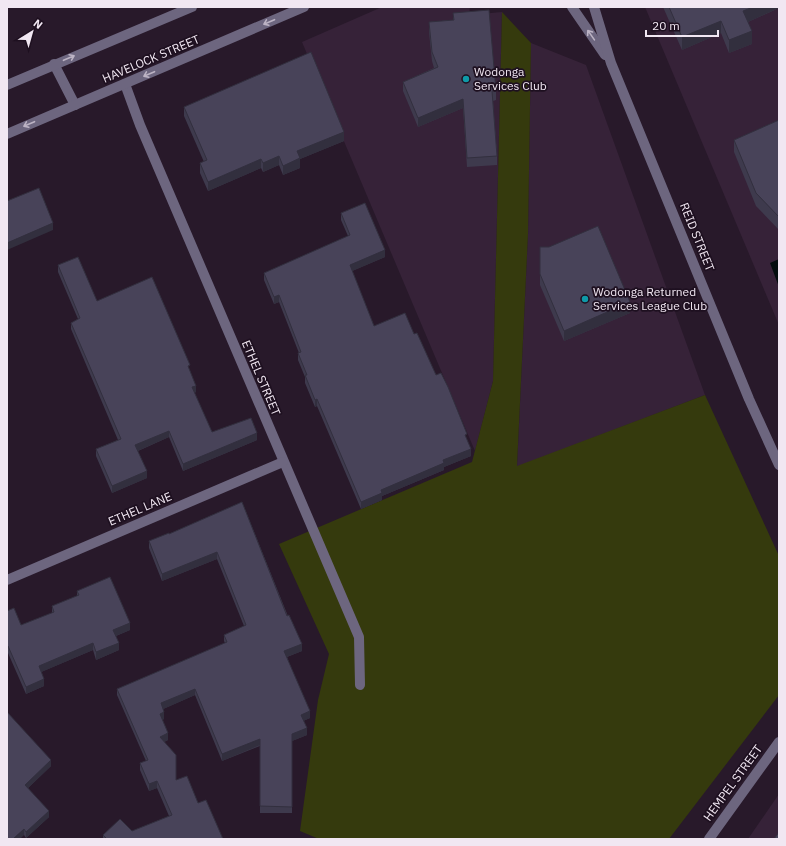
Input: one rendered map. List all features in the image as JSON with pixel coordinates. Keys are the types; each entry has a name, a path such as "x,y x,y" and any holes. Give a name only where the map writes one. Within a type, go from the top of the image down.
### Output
{"street":[{"path":"7,84 192,7"},
{"name":"HAVELOCK STREET","path":"7,134 304,7"},
{"name":"REID STREET","path":"572,7 611,63"},
{"name":"REID STREET","path":"594,7 611,63 750,399 779,465"},
{"path":"54,64 75,105"},
{"name":"ETHEL STREET","path":"125,84 140,125 359,637 360,685"},
{"name":"ETHEL LANE","path":"7,580 283,462"},
{"name":"HEMPEL STREET","path":"709,839 779,742"}],"shaded area":[{"path":"382,7 470,7 469,15 502,12 493,381 475,451 302,42"},
{"path":"645,7 779,7 779,325"},
{"path":"531,43 586,65 705,395 517,467 528,234"},
{"path":"779,259 779,287 770,263"},
{"path":"779,794 779,839 748,839"}],"green space":[{"path":"502,12 531,43 528,234 517,466 705,395 779,556 779,695 669,839 319,839 300,831 318,700 329,654 279,544 472,462 493,381"}],"building":[{"path":"669,7 753,7 743,11 752,31 729,40 721,21 682,37"},
{"name":"Wodonga Services Club","path":"489,10 496,91 492,91 497,156 467,158 463,99 418,118 403,82 438,67 432,52 429,22 454,20 453,13"},
{"path":"311,52 344,132 297,151 300,158 283,166 279,156 263,163 261,159 208,182 200,163 207,160 184,107"},
{"path":"779,120 779,217 756,193 734,140"},
{"path":"39,188 53,223 7,243 7,201"},
{"path":"365,203 385,250 350,265 374,326 405,313 414,334 417,333 436,375 441,373 448,387 467,434 465,435 471,449 443,460 444,463 381,490 382,493 361,502 317,399 315,400 305,375 307,375 298,353 301,352 279,295 274,297 264,273 350,235 341,213"},
{"name":"Wodonga Returned Services League Club","path":"598,226 630,302 564,331 540,274 540,247 549,247"},
{"path":"78,257 97,301 152,277 190,365 188,366 196,386 192,387 212,432 251,418 257,433 183,464 169,431 135,445 147,471 112,486 96,449 121,439 71,323 80,318 58,265"},
{"path":"242,502 287,616 289,615 302,644 284,651 310,711 301,715 307,728 292,734 292,807 260,806 260,739 222,754 195,689 161,703 164,712 160,714 168,733 160,737 176,755 176,780 187,776 198,803 206,800 223,839 107,839 103,835 120,819 132,831 172,815 157,781 149,784 140,763 148,760 117,689 227,642 224,635 246,625 217,552 162,574 149,541 169,534"},
{"path":"110,577 130,623 113,630 119,643 96,652 93,643 39,666 44,679 26,687 7,646 7,611 14,608 21,625 54,612 52,606 79,595 77,591"},
{"path":"7,712 51,760 25,785 49,811 26,832 24,829 13,839 7,839"},
{"path":"779,832 779,839 774,839"}],"place":[{"name":"Wodonga Services Club","path":"466,79"},
{"name":"Wodonga Returned Services League Club","path":"585,299"}]}
